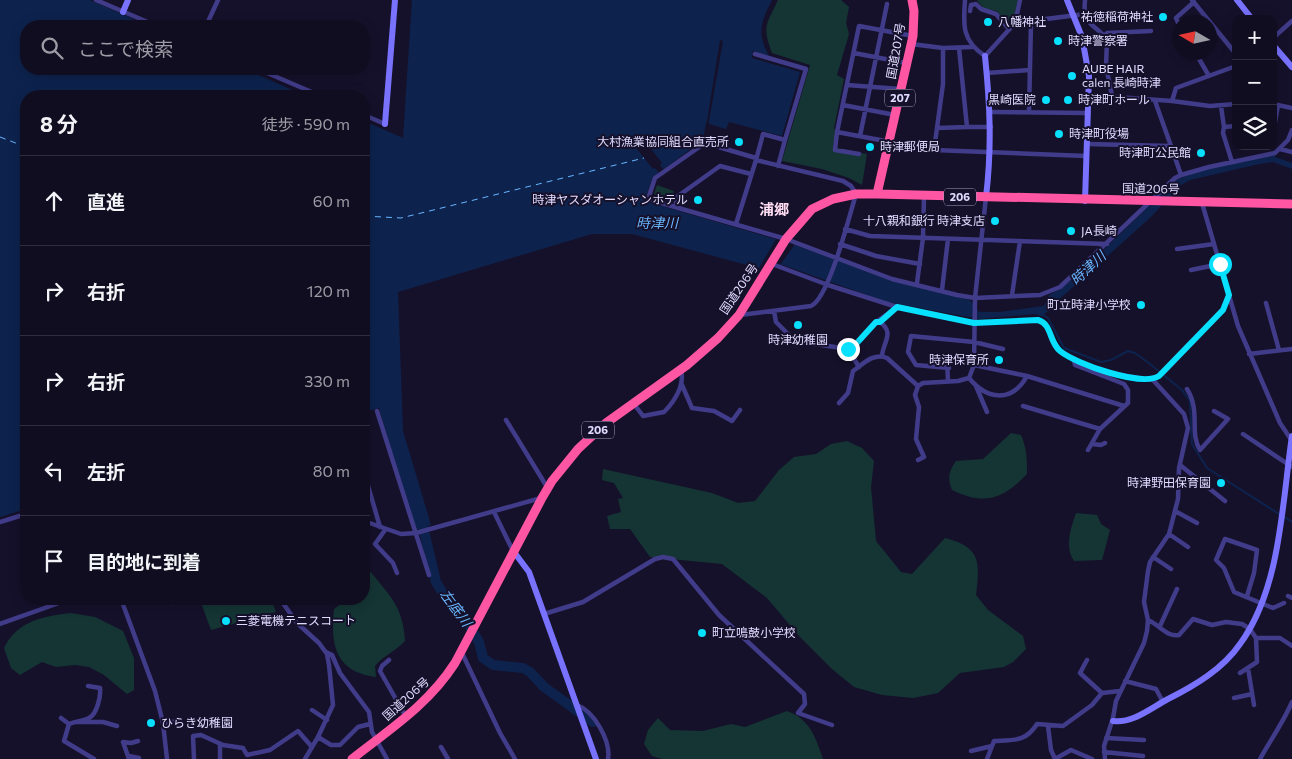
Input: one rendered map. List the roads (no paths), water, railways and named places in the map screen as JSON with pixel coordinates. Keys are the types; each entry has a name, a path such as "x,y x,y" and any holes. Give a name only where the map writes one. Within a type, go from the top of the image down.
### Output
{"highway":[{"name":"国道207号","path":"877,194 912,40 914,11 912,0"},
{"name":"国道206号","path":"352,759 407,718 440,686 469,638 548,488 589,438 633,403 681,369 718,338 739,315 786,239 812,209 828,200 856,194 1292,204"}],"street":[{"path":"96,0 142,20"},
{"path":"122,12 128,0"},
{"path":"209,20 218,0"},
{"path":"370,118 385,124 395,0"},
{"path":"965,0 963,26 972,47 985,56 991,112 991,153 975,298 974,365 969,378"},
{"path":"985,56 1015,23 1020,0"},
{"path":"1067,0 1075,16 1087,56 1089,96 1085,200"},
{"path":"1085,0 1085,14 1089,23 1107,40 1106,66 1112,96"},
{"path":"1237,0 1249,15"},
{"path":"1178,15 1193,1 1232,49"},
{"path":"860,136 887,4"},
{"path":"970,11 971,5 976,4 981,9 996,14 1009,29"},
{"path":"1015,23 1085,14"},
{"path":"1277,34 1292,21"},
{"path":"1029,112 1031,22"},
{"path":"859,154 834,150 859,26 882,30 943,48 972,47"},
{"path":"1104,36 1107,33 1151,31"},
{"path":"934,150 943,84 943,48"},
{"path":"960,48 967,127"},
{"path":"1277,50 1292,67"},
{"path":"854,53 907,63"},
{"path":"755,54 806,69 778,166"},
{"path":"1200,60 1209,76"},
{"path":"1172,101 1176,88 1232,67"},
{"path":"987,72 1030,70"},
{"path":"272,75 307,90"},
{"path":"847,85 902,89"},
{"path":"1089,96 1112,96 1221,106 1232,105"},
{"path":"1155,101 1181,175"},
{"path":"1277,104 1292,108"},
{"path":"842,105 896,115"},
{"path":"1221,106 1223,133 1232,162"},
{"path":"991,112 1088,114"},
{"path":"1224,127 1232,126"},
{"path":"937,128 991,127"},
{"path":"739,315 816,304 828,285 836,258 840,244 856,194 851,186 843,181 778,166 705,144 655,178 648,199 786,239 836,258 892,279 917,283 975,298 1012,295 1040,296 1050,293 1060,287 1181,175 1275,153 1288,140 1292,130"},
{"path":"837,132 934,150 1086,156"},
{"path":"736,224 763,134 785,140"},
{"path":"1087,144 1171,146"},
{"path":"1280,149 1292,152"},
{"path":"675,207 678,196 720,166 751,174"},
{"path":"917,283 923,238 924,196"},
{"path":"1113,720 1126,721 1163,702 1206,676 1239,646 1262,604 1272,575 1290,466 1292,439 1280,423 1249,354 1229,295 1202,203"},
{"path":"845,229 870,236 1107,244"},
{"path":"942,290 948,239"},
{"path":"1012,295 1020,241"},
{"path":"840,244 876,256 920,264"},
{"path":"1176,250 1214,244"},
{"path":"771,264 897,307 974,322 1030,319 1044,322 1059,350 1073,358 1126,376 1153,380 1187,421 1187,436 1180,465 1175,511 1169,534 1153,556 1144,591 1144,612 1148,620 1144,643 1120,691 1113,720 1106,738 1105,759"},
{"path":"1191,270 1220,264"},
{"path":"1153,380 1223,310 1229,295"},
{"path":"1266,303 1279,350"},
{"path":"774,311 776,322 795,341 848,349 856,344 876,322 880,322 897,307"},
{"path":"880,322 885,325 889,336 882,356"},
{"path":"949,368 916,365 908,352 911,336 974,342 1003,350"},
{"path":"848,349 859,367"},
{"path":"1249,354 1292,349"},
{"path":"840,403 848,393 853,371 870,359 882,356"},
{"path":"882,356 918,386"},
{"path":"1073,358 1075,365 1124,384 1129,398 1124,406 1100,429 1088,450"},
{"path":"947,359 949,368 948,382"},
{"path":"974,365 1027,376 1124,406"},
{"path":"633,403 644,416 658,415 666,410 682,385 681,369"},
{"path":"969,378 976,386 990,395 998,396 1020,388 1027,376"},
{"path":"918,460 924,457 916,439 920,407 915,395 918,386 923,383 948,382 969,378"},
{"path":"682,385 692,408 714,412 732,421 740,410"},
{"path":"976,386 987,412"},
{"path":"1187,389 1194,406 1195,440 1200,450 1228,419 1214,411"},
{"path":"1023,406 1100,429"},
{"path":"377,411 429,575"},
{"path":"506,420 548,488"},
{"path":"1243,434 1290,466"},
{"path":"1092,444 1101,445 1105,443"},
{"path":"1180,465 1225,501"},
{"path":"370,493 380,527"},
{"path":"370,523 401,534 415,533 542,498"},
{"path":"1175,511 1197,523"},
{"path":"494,512 514,552 529,572 596,759"},
{"path":"0,522 20,516"},
{"path":"385,530 375,544 394,563 397,573"},
{"path":"1169,534 1188,546"},
{"path":"1246,596 1254,573 1256,550 1225,539 1216,560 1224,568 1234,592 1273,608 1284,603"},
{"path":"1153,556 1172,569"},
{"path":"544,614 583,602 655,559 663,557 673,559 719,615 804,694 805,704 798,713 832,725"},
{"path":"1160,626 1177,589"},
{"path":"0,624 53,605"},
{"path":"123,605 146,664 163,723 168,759"},
{"path":"284,605 297,622 326,652 332,655 340,673 369,712 370,724 387,759"},
{"path":"1148,620 1160,626 1166,633 1174,636 1179,635 1193,619 1212,625 1226,622 1237,623 1250,629 1256,638 1257,662 1240,673"},
{"path":"1256,638 1280,638 1292,646"},
{"path":"305,759 327,720 333,698 326,652"},
{"path":"461,652 500,733 515,759"},
{"path":"389,660 382,666 380,671 407,718"},
{"path":"1087,660 1080,673 1102,693"},
{"path":"1248,668 1254,705"},
{"path":"1125,681 1156,689 1163,702"},
{"path":"69,724 92,717 101,695 100,688 88,686"},
{"path":"987,759 994,741 1021,740 1031,734 1036,724 1063,726 1092,705 1102,693 1120,691"},
{"path":"1234,698 1252,694"},
{"path":"575,702 586,708 604,736 609,752 608,759"},
{"path":"1260,759 1282,727 1292,702"},
{"path":"312,710 327,720"},
{"path":"61,718 69,724"},
{"path":"163,723 179,721"},
{"path":"76,722 81,724 104,722 117,726"},
{"path":"69,724 64,741 86,757 94,759"},
{"path":"318,737 331,745 340,745 358,727 370,724"},
{"path":"1048,726 1051,750 1055,759 1071,750 1092,759"},
{"path":"194,759 193,736 201,735 220,744 242,748 248,755 270,750 298,731 312,747"},
{"path":"1106,738 1144,740"},
{"path":"138,741 123,742 123,747 129,758 138,758"},
{"path":"220,744 220,759"},
{"path":"971,751 992,746"},
{"path":"441,747 448,759"},
{"path":"1104,752 1143,756"}],"water":[{"path":"0,0 90,0 135,20 20,20 20,75 259,75 292,90 20,90 20,511 0,517"},
{"name":"時津川","path":"412,0 772,0 761,27 762,40 769,56 753,51 752,58 800,72 782,136 729,122 726,129 706,123 703,140 653,177 644,201 796,245 892,281 970,300 979,312 1000,312 1044,306 1049,295 1062,288 1089,264 1176,180 1213,167 1276,154 1275,157 1292,163 1292,169 1273,162 1259,164 1190,180 1179,186 1152,216 1054,304 1053,309 1045,313 1044,317 1035,314 979,319 887,302 783,265 758,268 632,234 592,234 398,292 403,431 431,525 414,530 379,408 370,410 370,124 403,138"}],"waterway":[{"path":"1043,315 1048,318 1064,348 1101,362 1111,360 1128,351 1135,353 1182,390 1190,401 1192,444 1207,468 1279,514"},
{"name":"左底川","path":"420,514 436,582 447,600 465,618 479,642 483,658 493,665 523,668 530,672 544,687 593,722"},
{"path":"1283,516 1292,522"}],"place":[{"name":"祐徳稲荷神社","path":"1163,17"},
{"name":"八幡神社","path":"988,22"},
{"name":"時津警察署","path":"1058,41"},
{"name":"AUBE HAIR calen 長崎時津","path":"1072,76"},
{"name":"黒崎医院","path":"1046,100"},
{"name":"時津町ホール","path":"1068,100"},
{"name":"時津町役場","path":"1059,134"},
{"name":"大村漁業協同組合直売所","path":"739,142"},
{"name":"時津郵便局","path":"870,147"},
{"name":"時津町公民館","path":"1201,153"},
{"name":"時津ヤスダオーシャンホテル","path":"698,200"},
{"name":"十八親和銀行 時津支店","path":"995,221"},
{"name":"JA長崎","path":"1071,231"},
{"name":"町立時津小学校","path":"1141,305"},
{"name":"時津幼稚園","path":"798,325"},
{"name":"時津保育所","path":"999,360"},
{"name":"時津野田保育園","path":"1221,483"},
{"name":"三菱電機テニスコート","path":"226,621"},
{"name":"町立鳴鼓小学校","path":"702,633"},
{"name":"ひらき幼稚園","path":"151,723"}],"district":[{"name":"浦郷","path":"774,210"}]}
